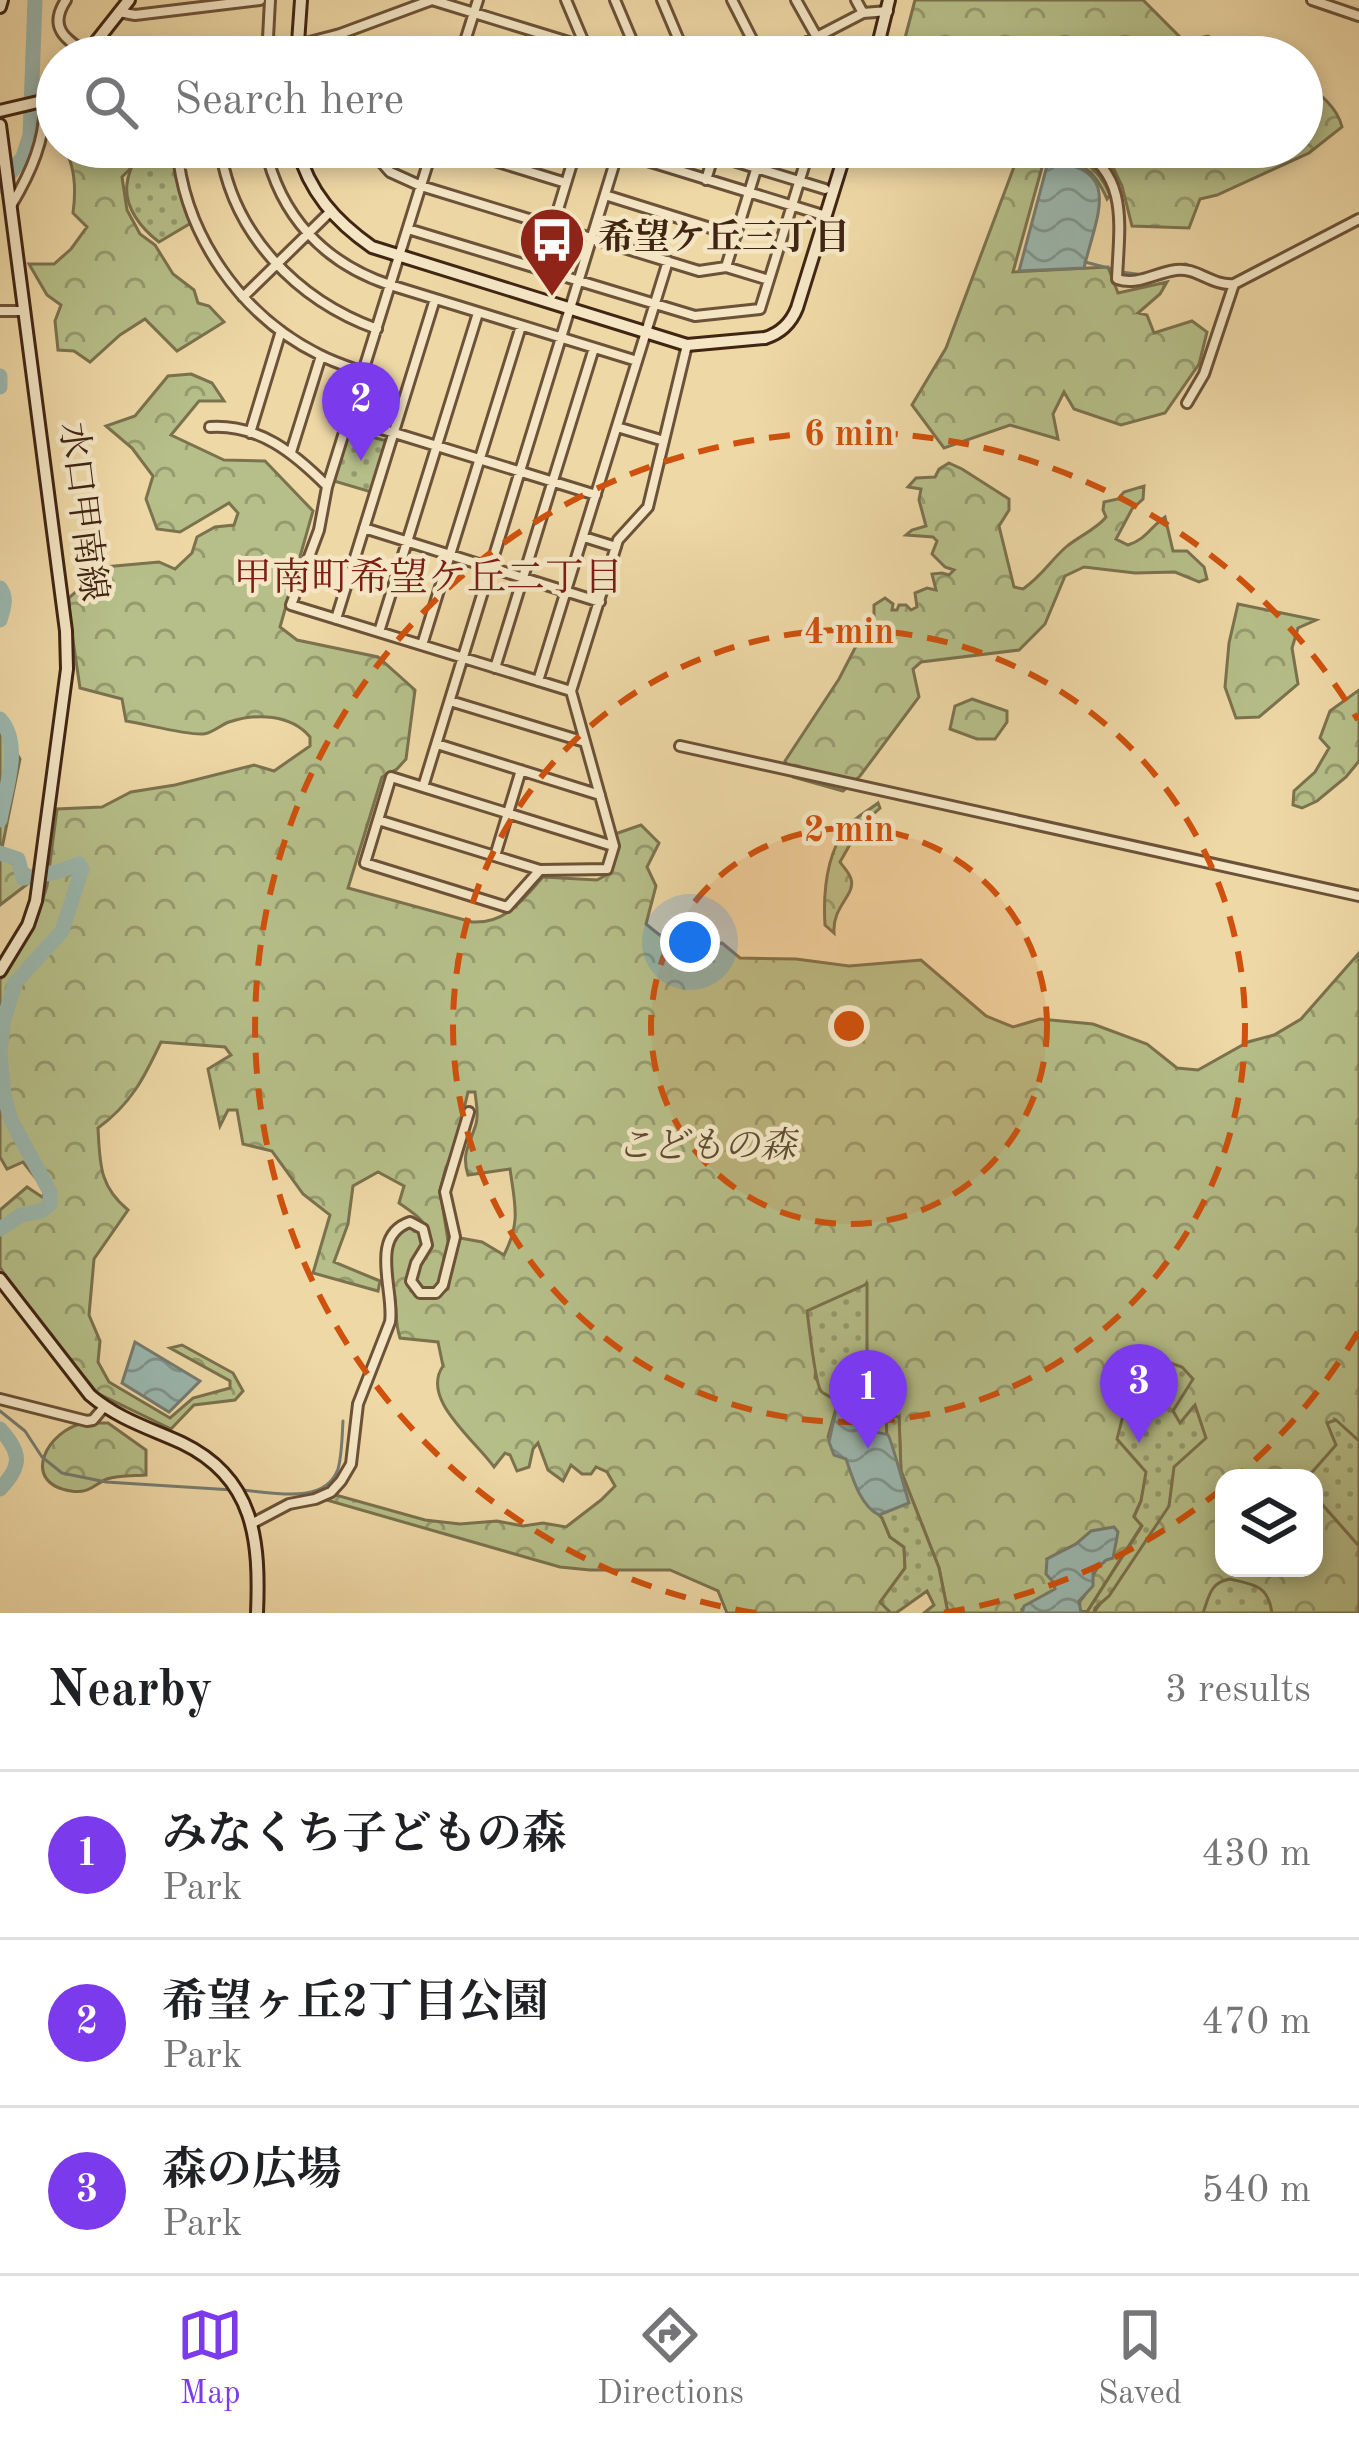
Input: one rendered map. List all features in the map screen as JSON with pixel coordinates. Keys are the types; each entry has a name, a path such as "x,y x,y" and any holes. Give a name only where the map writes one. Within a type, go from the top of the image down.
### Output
{"main road":[{"path":"102,36 129,0"},
{"path":"298,36 301,0"},
{"path":"880,36 888,6"},
{"path":"0,111 36,102"},
{"name":"水口甲南線","path":"0,124 67,669 38,890 28,925 0,971"},
{"path":"305,168 330,212 372,247 687,345 754,340 781,330 797,308 841,168"},
{"path":"0,1279 90,1395 134,1424 203,1456 238,1490 253,1522 257,1613"}],"street":[{"path":"65,36 59,28 59,13 67,0"},
{"path":"119,12 135,15 260,0"},
{"path":"268,36 270,0"},
{"path":"335,36 432,0 552,36"},
{"path":"467,36 478,0"},
{"path":"566,0 581,36"},
{"path":"615,0 630,36"},
{"path":"662,0 677,36"},
{"path":"732,0 750,36"},
{"path":"796,0 818,36 862,13 888,6"},
{"path":"856,0 862,13"},
{"path":"1312,0 1359,16"},
{"path":"10,207 36,154"},
{"path":"179,168 201,236 243,297 281,331 321,356 363,372"},
{"path":"226,168 238,207 277,265 326,306 377,328"},
{"path":"272,168 280,193 308,235 353,271 637,361"},
{"path":"386,168 421,186 668,262 699,271 726,267 769,280"},
{"path":"427,168 327,487 319,530 291,605 572,691"},
{"path":"517,168 566,183"},
{"path":"553,226 571,168"},
{"path":"423,787 613,168"},
{"path":"668,168 826,216"},
{"path":"706,180 710,168"},
{"path":"726,267 757,168 825,189"},
{"path":"408,229 695,316 760,309 803,168"},
{"path":"1102,168 1115,188 1117,271 1122,282 1182,269 1214,283 1234,284 1359,219"},
{"path":"605,195 736,236"},
{"path":"243,297 330,212"},
{"path":"538,681 668,262"},
{"path":"1187,403 1204,374 1234,284"},
{"path":"336,619 435,299"},
{"path":"0,311 24,310"},
{"path":"379,632 478,313"},
{"path":"422,645 521,326"},
{"path":"250,433 281,331"},
{"path":"378,820 540,870 607,869 614,846 572,691 616,547 647,507 687,345"},
{"path":"495,668 594,348"},
{"path":"291,452 321,356"},
{"path":"350,419 596,495"},
{"path":"210,427 229,426 272,440 327,487"},
{"path":"617,427 664,441"},
{"path":"364,529 600,602"},
{"path":"584,537 616,547"},
{"path":"450,701 586,743"},
{"path":"437,744 600,795"},
{"path":"680,746 1359,896"},
{"path":"495,856 521,770"},
{"path":"540,870 507,907 365,863 391,777 614,846"},
{"path":"253,1522 289,1504 331,1492 351,1463 358,1404 390,1322 386,1262 391,1237 404,1223 423,1229 427,1246 410,1281 420,1293 436,1293 443,1286 455,1237 445,1192 469,1112"},
{"path":"0,1399 87,1421 104,1407"}],"green space":[{"path":"915,0 1143,0 1179,36 906,36"},
{"path":"1323,98 1336,114 1342,127 1323,142"},
{"path":"71,168 131,168 122,177 127,210 140,234 155,245 173,274 194,290 198,303 209,306 224,322 177,351 145,319 90,362 74,351 58,350 55,321 61,305 47,295 29,264 54,264 87,227 73,213"},
{"path":"131,168 175,168 191,223 159,242 131,209 127,184"},
{"path":"1014,168 1042,168 1013,272 1108,267 1118,293 1167,282 1138,313 1147,315 1154,333 1192,321 1207,332 1199,364 1165,413 1121,425 1074,409 1064,392 1053,414 1058,439 1010,425 944,448 912,405 946,348"},
{"path":"1084,168 1099,176 1110,195 1107,199 1096,179"},
{"path":"1113,168 1276,168 1200,199 1189,228 1132,226"},
{"name":"こどもの森","path":"191,374 212,383 224,401 199,401 171,435 224,460 265,461 313,511 280,627 297,640 378,657 415,690 406,759 382,777 348,888 484,922 512,909 543,877 597,880 610,873 619,847 615,834 641,825 659,843 647,867 656,886 646,924 673,944 698,948 722,943 740,958 849,966 921,960 986,1016 1013,1027 1040,1019 1093,1024 1147,1044 1177,1068 1198,1070 1301,1019 1359,953 1359,1441 1335,1420 1337,1445 1315,1469 1215,1469 1215,1577 1323,1577 1323,1505 1359,1546 1359,1613 1094,1613 1138,1548 1173,1468 1194,1406 1180,1424 1173,1411 1182,1367 1134,1516 1142,1525 1087,1612 1079,1611 1080,1601 1104,1562 1094,1531 1047,1559 1055,1589 1022,1613 948,1613 939,1568 901,1471 899,1418 887,1441 866,1435 873,1409 867,1378 866,1284 816,1366 815,1378 838,1401 868,1501 890,1537 904,1547 905,1568 881,1602 891,1613 727,1613 718,1591 670,1570 560,1567 323,1499 336,1495 425,1520 566,1527 615,1486 607,1472 596,1467 591,1474 582,1474 571,1465 563,1481 548,1470 538,1443 529,1467 517,1471 505,1453 494,1467 444,1405 439,1392 443,1366 438,1342 400,1338 390,1265 397,1231 413,1226 424,1234 409,1281 411,1291 426,1297 448,1289 460,1238 482,1242 504,1255 513,1233 510,1169 468,1175 466,1154 477,1116 475,1092 468,1092 440,1190 449,1247 437,1289 428,1292 417,1286 413,1273 432,1245 421,1220 399,1203 404,1186 378,1172 353,1186 348,1224 334,1262 380,1281 378,1291 313,1273 330,1215 303,1194 272,1151 243,1144 237,1110 228,1110 220,1126 208,1069 231,1055 225,1047 161,1042 136,1090 98,1128 106,1183 128,1210 94,1259 89,1315 100,1341 98,1362 109,1382 170,1418 193,1398 230,1388 230,1381 170,1348 182,1345 233,1373 243,1391 235,1400 194,1405 171,1429 97,1393 21,1301 0,1267 0,1210 27,1187 42,1197 46,1191 23,1162 7,1169 0,1157 0,980 36,921 47,886 57,809 102,807 131,792 254,765 274,771 310,746 310,737 302,729 272,718 239,719 203,734 126,721 122,699 80,688 69,598 104,567 159,562 175,569 192,553 197,537 215,527 234,525 238,513 229,503 180,532 157,529 146,499 153,476 132,448 106,426 135,416 168,376"},
{"path":"349,431 387,441 371,492 334,481"},
{"path":"949,463 1009,499 1009,510 999,526 1014,587 1023,589 1066,547 1102,521 1104,502 1144,486 1143,499 1116,539 1128,545 1135,542 1165,517 1173,551 1187,551 1204,567 1207,579 1199,582 1175,572 1084,567 1065,576 1045,624 1019,650 921,662 913,669 919,697 860,776 843,791 793,777 785,761 874,618 874,605 885,598 893,604 892,610 906,605 911,610 917,607 915,593 936,590 932,574 949,575 954,570 932,554 937,541 933,537 906,535 926,526 921,489 908,487 916,478 935,477"},
{"path":"1238,604 1316,620 1298,628 1292,648 1298,684 1259,717 1236,718 1225,687"},
{"path":"1359,690 1359,761 1317,801 1302,808 1293,805 1294,791 1315,772 1329,748 1320,738 1330,711"},
{"path":"972,699 1007,711 1007,722 995,739 977,739 950,729 955,706"},
{"path":"0,725 20,759 0,858"},
{"path":"878,803 880,808 861,825 840,862 852,885 834,933 825,925 825,913 834,850 849,824"},
{"path":"0,858 33,872 30,882 0,905"},
{"path":"867,1284 867,1378 873,1409 866,1435 887,1441 886,1415 899,1417 901,1471 939,1568 948,1613 924,1613 934,1605 927,1591 896,1613 880,1602 905,1568 904,1547 890,1537 853,1464 828,1437 838,1401 819,1386 807,1311"},
{"path":"1150,1356 1182,1367 1193,1379 1173,1411 1180,1423 1195,1405 1206,1438 1174,1467 1169,1506 1109,1596 1094,1613 1079,1613 1087,1612 1142,1526 1134,1517 1146,1472 1117,1439 1133,1377"},
{"path":"1336,1420 1359,1441 1359,1546 1323,1505 1323,1469 1315,1469 1336,1445 1327,1423"},
{"path":"85,1423 108,1423 146,1450 146,1475 111,1478 82,1491 55,1486 46,1478 44,1456 59,1435"},
{"path":"1230,1579 1264,1592 1272,1613 1203,1613 1214,1587"}],"water":[{"path":"1046,168 1077,168 1088,173 1099,197 1084,268 1019,271"},
{"path":"135,1342 200,1381 169,1412 122,1383"},
{"path":"858,1382 875,1411 868,1431 888,1435 909,1503 879,1515 862,1498 846,1459 834,1455 829,1442 838,1401 831,1386"},
{"path":"1114,1527 1118,1532 1113,1558 1093,1572 1093,1586 1079,1601 1081,1613 1022,1613 1024,1606 1055,1589 1046,1574 1047,1559 1091,1531"}],"waterway":[{"path":"0,186 23,157 30,135 35,0"},
{"path":"1121,272 1144,275 1185,264 1232,279 1359,214"},
{"path":"1085,262 1112,269"},
{"path":"0,376 0,387"},
{"path":"0,588 4,600 0,620"},
{"path":"0,719 7,729 11,754 0,820"},
{"path":"0,853 18,859 23,878 79,864 82,869 62,931 15,983 0,1051 11,1120 50,1192 50,1204 0,1229"},
{"path":"0,1411 62,1473 106,1482 233,1490"},
{"path":"242,1490 296,1494 322,1488 338,1469 343,1421"},
{"path":"0,1429 16,1459 13,1473 0,1489"}],"place":[{"name":"希望ケ丘三丁目","path":"552,299"},
{"name":"希望ヶ丘2丁目公園","path":"361,461"},
{"name":"森の広場","path":"1139,1443"},
{"name":"みなくち子どもの森","path":"868,1449"}],"district":[{"name":"甲南町希望ケ丘二丁目","path":"428,579"}]}
